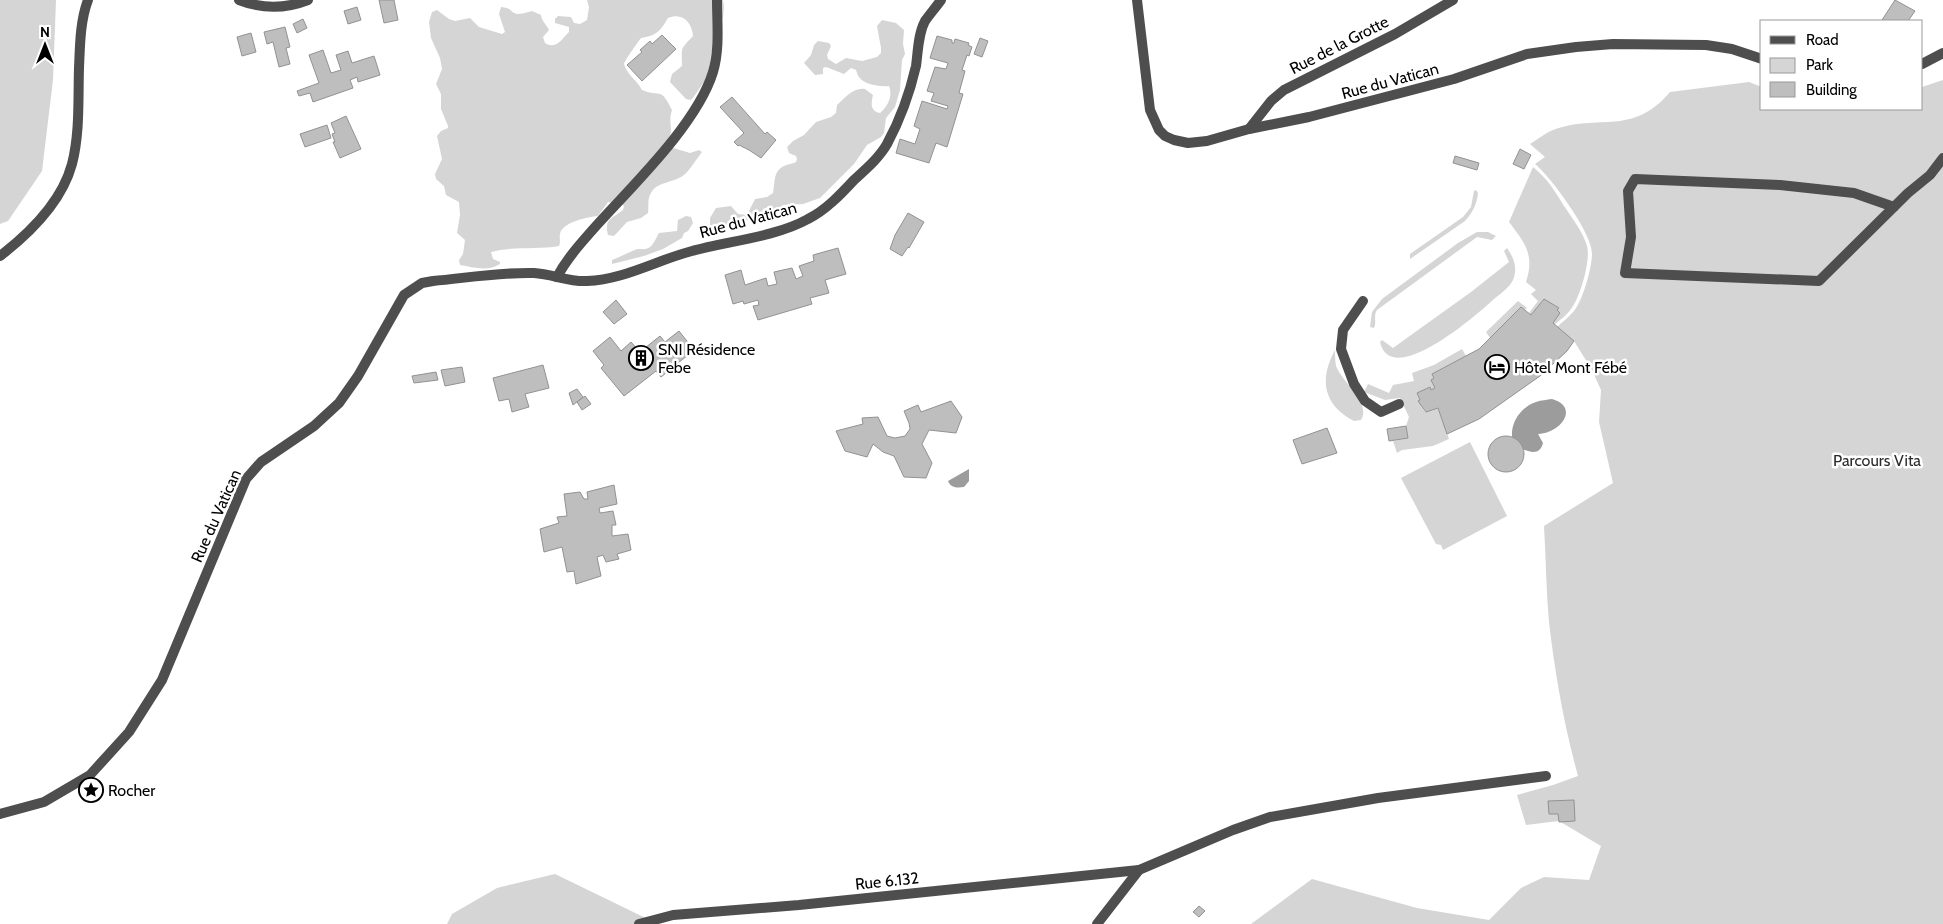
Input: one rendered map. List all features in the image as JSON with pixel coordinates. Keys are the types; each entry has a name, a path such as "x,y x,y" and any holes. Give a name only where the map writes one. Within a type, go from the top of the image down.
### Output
{"street":[{"path":"0,256 16,244 43,217 65,182 72,164 76,143 80,36 88,0"},
{"path":"239,0 262,7 277,8 295,5 308,0"},
{"path":"557,277 562,267 579,245 677,135 704,94 713,72 717,52 717,0"},
{"name":"Rue du Vatican","path":"0,814 44,802 90,775 129,732 162,680 246,479 261,462 314,426 339,402 358,376 404,295 422,283 512,273 546,274 585,282 620,276 691,251 783,229 808,220 823,209 865,169 887,144 907,94 924,23 941,0"},
{"name":"Rue du Vatican","path":"1137,0 1150,110 1159,130 1165,136 1188,143 1207,141 1249,128 1310,118 1454,79 1526,54 1613,44 1706,45 1732,48 1760,59"},
{"name":"Rue de la Grotte","path":"1249,128 1271,101 1284,90 1396,34 1453,0"},
{"path":"1923,63 1943,53"},
{"path":"1894,207 1854,193 1789,186 1635,179 1628,191 1631,237 1625,272 1819,281 1894,207 1908,192 1930,175 1943,158"},
{"path":"1363,302 1343,330 1341,349 1354,384 1365,401 1381,412 1399,404"},
{"path":"1097,924 1139,870 1233,830 1270,817 1378,798 1546,776"},
{"name":"Rue 6.132","path":"639,924 673,915 798,905 1139,870"}],"green space":[{"path":"0,0 56,0 53,80 42,171 8,221 0,224"},
{"path":"587,0 723,0 724,13 711,54 710,70 691,100 686,99 670,82 672,74 682,66 683,47 693,36 691,26 682,17 673,16 668,18 658,32 641,38 624,64 627,71 642,90 663,95 672,110 670,119 670,147 690,153 699,150 702,152 685,174 654,189 649,198 648,213 641,218 627,222 614,236 608,235 608,222 623,210 624,206 608,202 598,216 576,221 565,226 560,234 559,246 491,252 493,259 500,262 500,264 491,268 460,265 459,260 463,254 465,240 457,233 460,215 459,202 446,195 444,186 436,179 435,174 442,159 437,136 448,126 441,109 441,94 436,84 442,69 440,58 431,38 429,22 432,12 437,10 455,21 470,18 479,27 502,34 505,32 499,14 501,7 509,9 515,14 532,11 541,15 549,30 543,37 545,43 552,45 558,43 569,32 569,27 555,23 555,19 558,16 571,17 574,23 580,24 587,20 589,7"},
{"path":"882,20 896,23 904,30 903,44 905,54 902,60 900,90 895,107 886,118 884,133 881,137 867,145 854,164 820,198 803,204 783,205 765,220 741,220 725,228 712,229 710,218 716,208 731,206 738,214 747,215 755,199 767,197 773,193 775,178 780,168 796,162 797,159 796,156 789,153 787,147 804,135 816,122 831,117 836,113 837,105 849,94 865,89 873,95 872,104 874,111 880,113 885,107 890,97 889,86 869,84 861,80 856,70 851,68 844,74 826,67 823,68 823,74 815,75 804,63 811,55 814,45 818,41 829,43 831,46 827,55 828,59 836,64 846,58 862,61 877,57 881,53 881,48 877,26"},
{"name":"Parcours Vita","path":"1943,80 1943,924 1251,924 1312,879 1417,908 1489,920 1521,888 1544,877 1589,880 1601,846 1559,821 1526,825 1517,795 1578,776 1564,719 1551,641 1544,526 1613,483 1599,422 1601,390 1592,370 1574,341 1557,327 1574,311 1581,299 1590,267 1592,253 1590,244 1570,206 1535,164 1545,157 1530,144 1550,131 1570,125 1614,122 1642,115 1656,106 1670,92 1749,82 1760,86 1760,110 1923,110 1923,87"},
{"path":"1533,167 1554,190 1580,230 1588,252 1584,279 1578,296 1569,311 1554,325 1553,323 1560,313 1557,310 1558,308 1544,299 1531,315 1529,313 1538,301 1531,294 1536,290 1526,282 1529,273 1529,257 1520,236 1509,222"},
{"path":"1476,190 1478,193 1475,205 1465,221 1410,259 1410,254 1463,217 1471,207 1474,191"},
{"path":"686,216 691,217 693,223 682,238 663,249 612,264 612,260 638,249 650,247 659,233 677,231 678,220"},
{"path":"1477,232 1488,232 1496,236 1492,240 1477,237 1377,310 1374,328 1370,327 1372,312 1382,299 1458,243"},
{"path":"1507,248 1513,259 1515,271 1512,283 1505,290 1471,319 1435,344 1417,353 1400,358 1387,355 1380,342 1382,340 1393,348 1471,292 1509,262 1504,251"},
{"path":"1518,301 1527,308 1525,310 1521,307 1490,338 1486,332"},
{"path":"1462,349 1466,356 1432,374 1435,388 1431,390 1430,387 1418,393 1419,402 1425,412 1438,408 1449,439 1433,446 1402,450 1397,453 1393,441 1408,438 1406,426 1409,417 1400,398 1385,400 1364,392 1368,384 1389,393 1393,385 1414,381 1412,373 1434,365"},
{"path":"1335,350 1336,366 1363,407 1361,420 1354,421 1344,415 1330,399 1326,381 1327,371"},
{"path":"1470,442 1507,516 1443,550 1441,545 1436,544 1401,478"},
{"path":"555,874 658,924 447,924 452,914 497,888"}],"shaded area":[{"path":"1552,399 1565,408 1566,413 1560,425 1546,433 1538,434 1543,443 1538,451 1531,452 1515,447 1512,433 1515,420 1519,414 1538,401"},
{"path":"969,469 969,481 964,487 954,487 949,483 948,481"}],"building":[{"path":"379,0 394,0 398,20 384,23"},
{"path":"1895,0 1915,11 1909,20 1882,20"},
{"path":"357,7 361,20 348,24 344,11"},
{"path":"303,19 307,28 297,33 293,24"},
{"path":"285,27 290,47 286,48 290,64 279,67 273,42 267,44 264,32"},
{"path":"251,33 256,52 242,56 237,37"},
{"path":"662,35 676,49 642,81 627,65 642,52 640,50 650,41 652,44"},
{"path":"937,36 952,40 952,43 954,43 955,39 969,43 968,45 972,47 962,70 965,71 959,93 963,94 947,147 936,143 929,163 896,153 900,139 915,144 920,129 914,126 922,101 947,109 948,106 931,101 934,93 927,91 935,67 946,69 948,63 930,58"},
{"path":"980,38 988,41 982,57 974,54"},
{"path":"323,50 331,73 341,70 336,55 348,51 352,63 374,56 380,75 358,82 357,77 350,80 353,88 313,102 310,93 299,96 297,91 319,83 309,55"},
{"path":"732,97 765,134 767,132 776,140 761,158 734,142 744,133 720,107"},
{"path":"346,116 361,149 340,158 333,142 335,142 332,134 335,133 331,123"},
{"path":"327,125 331,138 305,147 300,134"},
{"path":"1520,149 1531,155 1524,169 1513,164"},
{"path":"1455,156 1479,163 1477,170 1453,163"},
{"path":"908,213 924,222 909,248 902,256 890,249 895,235"},
{"path":"838,248 846,274 825,280 829,293 810,298 812,304 758,320 753,306 759,305 758,300 744,304 743,301 733,304 725,275 741,270 745,285 766,278 768,286 777,284 774,272 792,268 796,279 803,276 799,266 814,261 813,255"},
{"name":"Hôtel Mont Fébé","path":"1544,299 1559,308 1557,310 1560,313 1553,323 1574,341 1567,351 1540,376 1479,419 1447,434 1438,408 1426,412 1418,401 1420,400 1417,393 1430,387 1431,390 1435,388 1431,380 1434,378 1432,374 1479,349 1521,307 1531,315"},
{"path":"616,300 627,314 614,324 603,312"},
{"name":"SNI Résidence Febe","path":"679,331 694,350 661,377 656,371 624,396 601,368 604,365 593,351 610,337 621,351 631,342 640,352 660,336 665,342"},
{"path":"543,365 549,388 525,394 529,407 512,412 509,399 499,401 493,378"},
{"path":"462,367 465,382 445,386 441,370"},
{"path":"436,372 438,380 414,383 412,376"},
{"path":"577,389 583,397 573,405 569,393"},
{"path":"585,396 591,404 582,410 577,402"},
{"path":"951,401 962,417 956,433 929,430 922,444 932,463 926,478 904,477 894,456 883,452 873,444 867,457 845,451 836,431 863,424 862,418 878,417 887,436 895,438 905,436 910,429 904,411 918,405 921,412"},
{"path":"1406,426 1408,438 1389,441 1387,429"},
{"path":"1327,428 1337,453 1302,464 1293,440"},
{"path":"1506,436 1513,437 1519,441 1523,447 1523,461 1519,467 1513,471 1506,472 1499,471 1493,467 1489,461 1488,454 1489,447 1493,441 1499,437"},
{"path":"614,485 617,504 599,508 600,513 613,511 616,525 612,525 612,536 628,534 631,550 617,554 619,559 606,562 603,555 597,557 601,576 576,584 574,571 567,572 562,547 544,552 540,529 559,523 557,517 567,516 564,494 580,492 584,499 588,499 587,492"},
{"path":"1574,800 1575,821 1559,822 1558,814 1549,814 1548,801"},
{"path":"1199,906 1205,911 1199,917 1193,912"}],"place":[{"name":"SNI Résidence Febe","path":"641,358"},
{"name":"Hôtel Mont Fébé","path":"1497,367"},
{"name":"Rocher","path":"91,790"}]}
